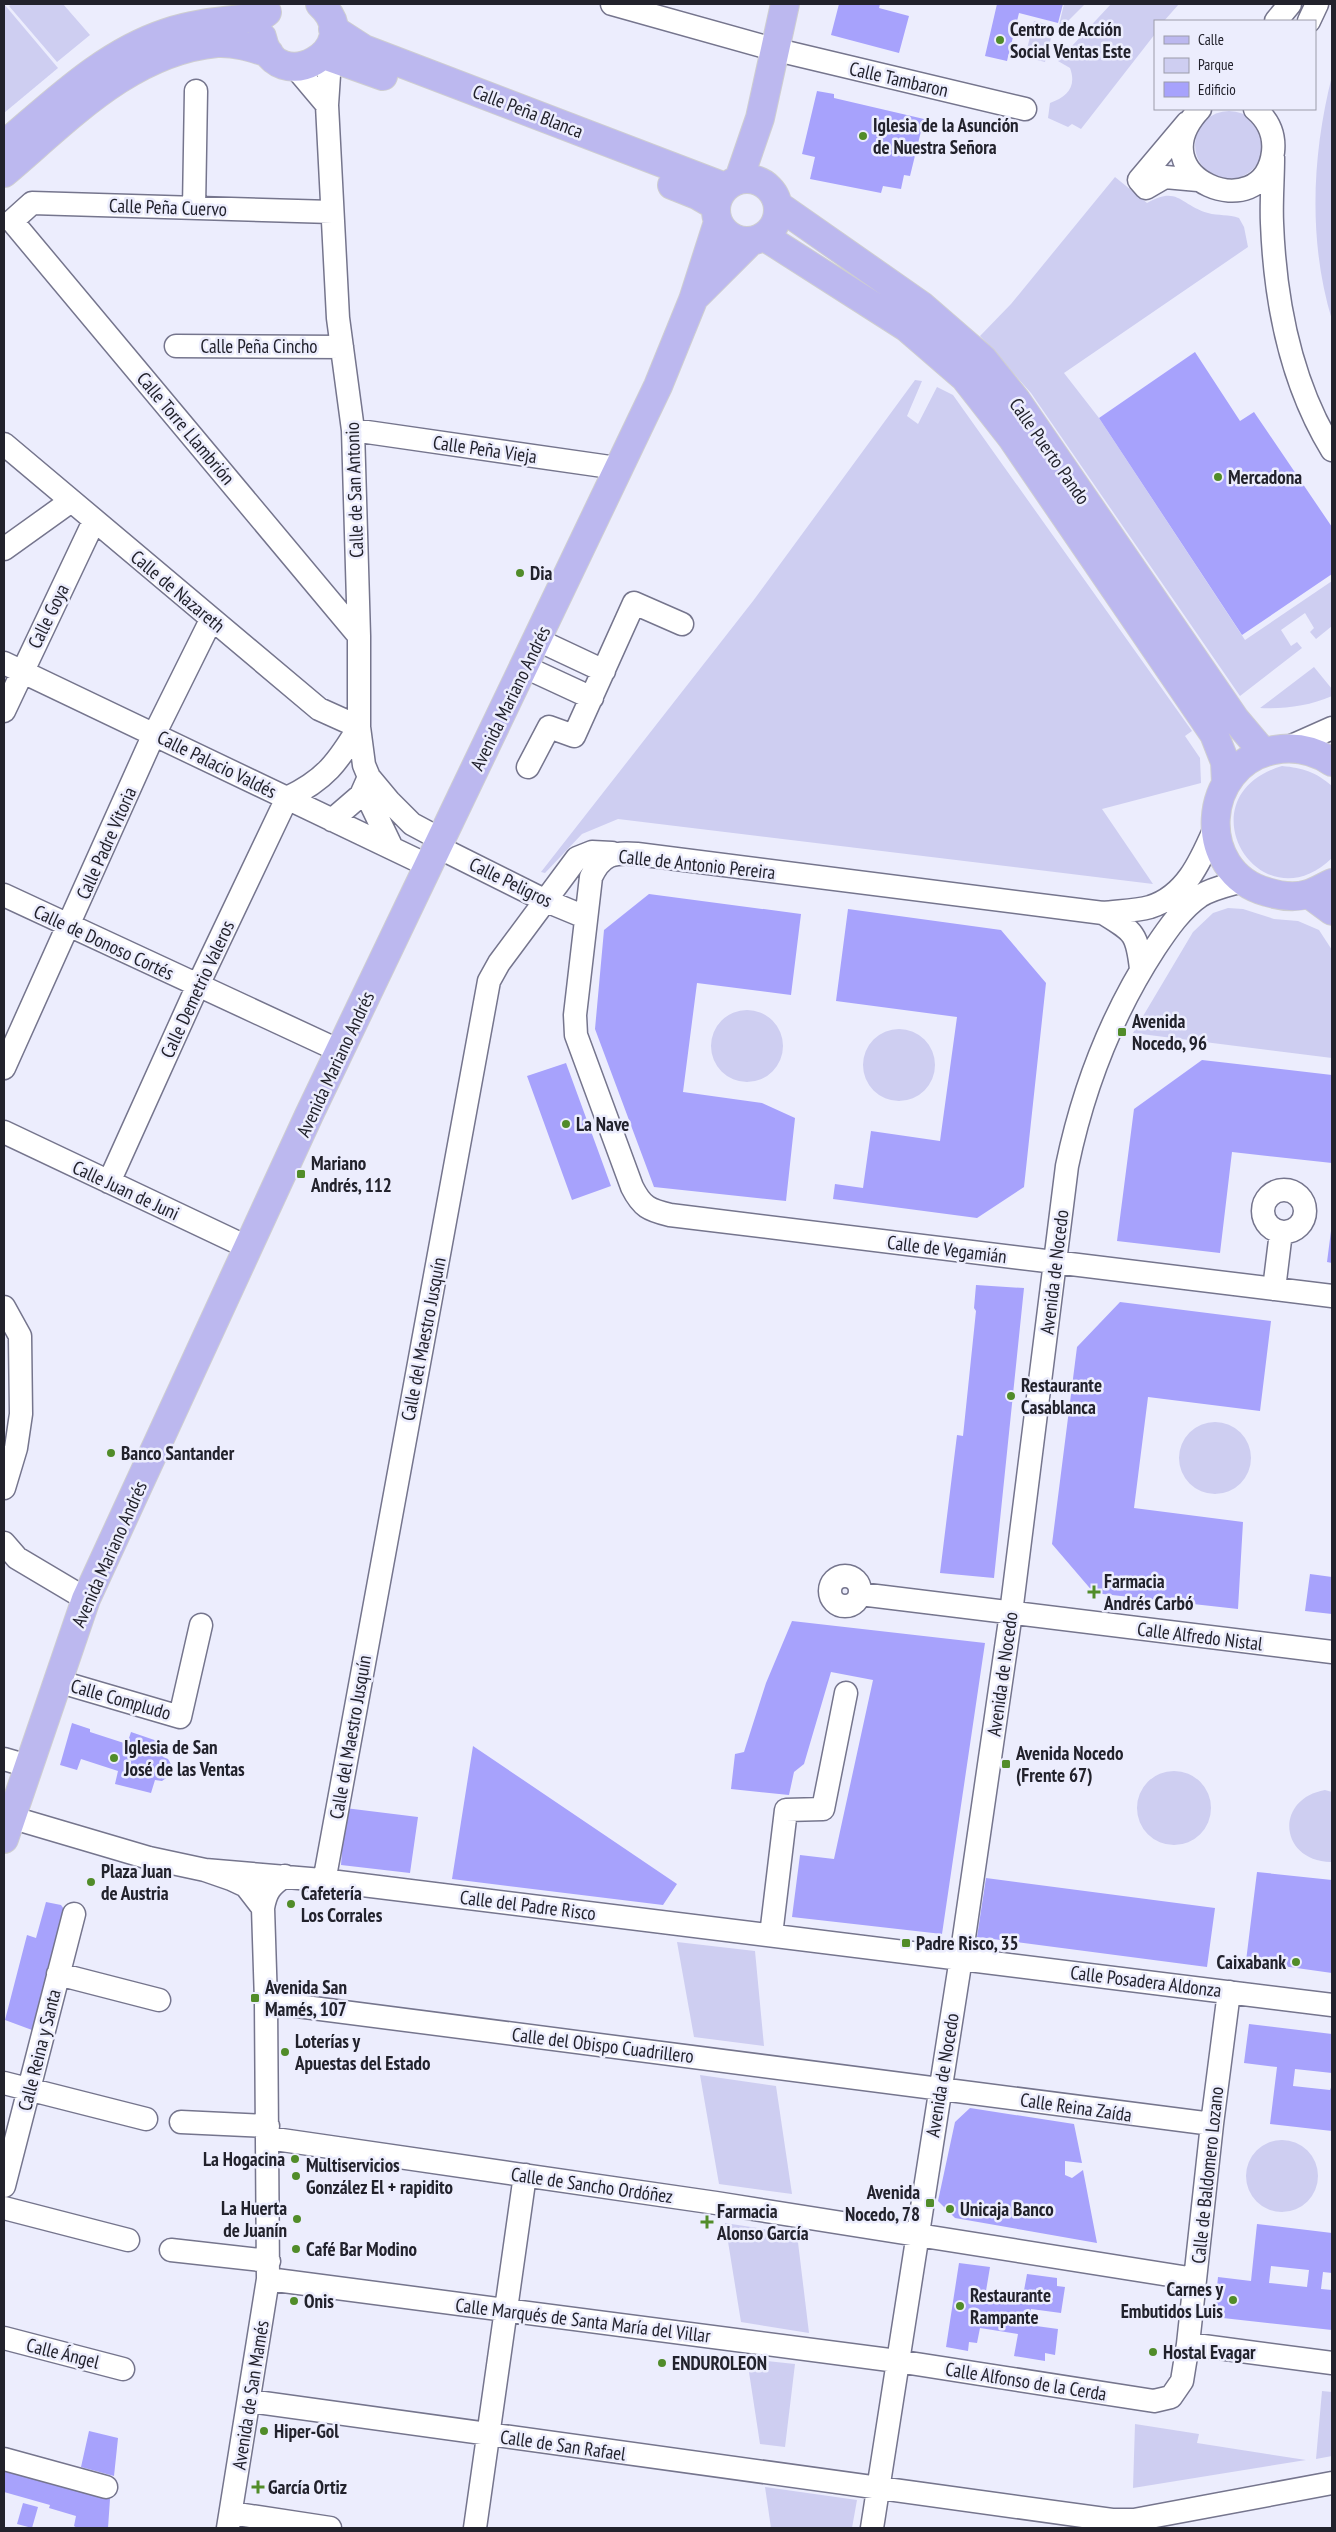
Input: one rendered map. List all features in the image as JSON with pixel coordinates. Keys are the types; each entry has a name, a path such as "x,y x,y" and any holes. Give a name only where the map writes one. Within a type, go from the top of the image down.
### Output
{"main road":[{"name":"Avenida Mariano Andrés","path":"7,1828 16,1762 58,1681 86,1599 340,1051 538,640 617,468 658,386 693,300 724,199 760,118 785,4"},
{"path":"269,53 261,33 262,22 270,8"},
{"path":"4,145 88,75 137,44 191,26 260,17 270,8"},
{"path":"4,173 105,89 149,62 192,48 219,43 244,46 269,53 285,65 295,67 316,62 324,55 331,43 329,14"},
{"name":"Calle Peña Blanca","path":"329,14 364,49 724,199"},
{"name":"Calle Peña Blanca","path":"324,55 697,195 724,199"},
{"name":"Avenida Mariano Andrés","path":"693,300 776,221 774,197 760,118"},
{"path":"758,239 730,236 724,199 753,179 774,197"},
{"name":"Calle Puerto Pando","path":"774,197 974,369 1016,400 1236,719 1275,750"},
{"name":"Calle Puerto Pando","path":"758,239 914,316"},
{"name":"Calle Puerto Pando","path":"974,369 1012,438 1214,734 1225,762 1226,782"},
{"path":"1332,762 1305,749 1275,750 1242,764 1226,782 1216,804 1215,828 1219,849 1228,867 1243,881 1260,890 1278,896 1321,888 1332,911"}],"street":[{"path":"1277,20 1290,4"},
{"path":"1309,20 1317,4"},
{"name":"Calle Tambaron","path":"620,5 774,50 1025,109"},
{"name":"Calle de San Antonio","path":"324,55 330,75 327,105 338,318 353,430 360,636 359,727 364,765 369,777 436,851"},
{"path":"295,67 327,105 340,84 364,70"},
{"path":"194,208 196,91"},
{"path":"1256,110 1263,115 1272,130 1274,144 1272,223 1279,303 1286,337 1307,399 1321,432 1332,450"},
{"path":"1272,130 1280,110"},
{"path":"1195,114 1183,135 1183,151 1188,167 1198,180 1212,188 1228,191 1244,189 1262,177 1273,158"},
{"path":"1195,114 1139,180 1146,188 1165,177 1198,180"},
{"path":"1244,189 1272,223"},
{"name":"Calle Peña Cuervo","path":"12,221 32,203 332,212"},
{"name":"Calle Torre Llambrión","path":"12,221 360,636"},
{"name":"Calle Peña Cincho","path":"176,346 342,347"},
{"name":"Calle Peña Vieja","path":"353,430 617,468"},
{"name":"Calle de Nazareth","path":"4,444 319,709 359,727"},
{"path":"4,549 71,502"},
{"name":"Calle Goya","path":"4,711 12,667 94,521"},
{"path":"528,768 550,727 574,736 634,603 682,624"},
{"name":"Calle Padre Vitoria","path":"4,1068 155,734 211,620"},
{"path":"538,640 604,671"},
{"name":"Calle Palacio Valdés","path":"12,667 392,848 436,851"},
{"path":"525,667 592,698"},
{"path":"287,798 309,787 333,766 359,727"},
{"path":"1275,750 1332,728"},
{"path":"333,766 350,769 369,777"},
{"path":"332,820 361,795 369,777"},
{"path":"369,777 370,802 392,848"},
{"name":"Calle Demetrio Valeros","path":"109,1182 198,985 287,798"},
{"name":"Calle de Antonio Pereira","path":"632,1187 576,1035 575,1015 591,877 597,865 612,854 637,854 1103,913 1150,907 1177,892 1188,881 1203,856 1215,828"},
{"name":"Calle Peligros","path":"436,851 585,917"},
{"name":"Calle del Maestro Jusquín","path":"322,1880 326,1870 490,981 499,963 577,858 592,852 612,854"},
{"name":"Avenida de Nocedo","path":"872,2528 1011,1613 1067,1166 1077,1120 1106,1042 1141,969 1168,929 1198,897 1211,890 1243,881"},
{"name":"Calle de Donoso Cortés","path":"4,895 340,1051"},
{"name":"Calle de Antonio Pereira","path":"1103,913 1128,928 1138,943 1141,969"},
{"name":"Calle Juan de Juni","path":"4,1132 249,1248"},
{"name":"Calle de Vegamián","path":"632,1187 640,1201 646,1206 652,1210 670,1215 1332,1296"},
{"path":"1274,1289 1281,1232"},
{"path":"4,1307 20,1336 21,1414 16,1448 4,1485"},
{"path":"4,1543 17,1558 86,1599"},
{"name":"Calle Alfredo Nistal","path":"860,1594 1332,1652"},
{"name":"Calle Compludo","path":"58,1681 180,1717 201,1625"},
{"path":"771,1935 786,1810 823,1809 846,1693"},
{"path":"7,1828 204,1870 246,1886 263,1908"},
{"name":"Calle del Padre Risco","path":"204,1870 322,1880 960,1958"},
{"path":"263,1908 265,1894 272,1884 285,1876"},
{"name":"Avenida de San Mamés","path":"230,2520 268,2270 268,2132 263,1908"},
{"name":"Calle Reina y Santa","path":"4,2186 74,1914"},
{"name":"Calle Posadera Aldonza","path":"960,1958 1332,2005"},
{"path":"58,1974 159,2000"},
{"name":"Calle de Baldomero Lozano","path":"1154,2401 1171,2397 1182,2381 1188,2344 1212,2124 1229,1992"},
{"name":"Calle del Obispo Cuadrillero","path":"266,2002 940,2089"},
{"path":"4,2083 146,2119"},
{"name":"Calle Reina Zaída","path":"940,2089 1212,2124"},
{"path":"181,2122 268,2132"},
{"name":"Calle de Sancho Ordóñez","path":"268,2132 525,2175 917,2234 1195,2279"},
{"path":"475,2528 525,2175"},
{"path":"4,2208 128,2240"},
{"path":"171,2250 268,2270"},
{"name":"Calle Marqués de Santa María del Villar","path":"268,2270 507,2310 897,2361"},
{"name":"Calle Ángel","path":"4,2338 123,2369"},
{"path":"1188,2344 1332,2363"},
{"name":"Calle Alfonso de la Cerda","path":"897,2361 1154,2401"},
{"name":"Calle de San Rafael","path":"249,2400 1134,2524 1332,2483"},
{"path":"4,2459 106,2486"},
{"path":"230,2520 330,2528"}],"green space":[{"path":"4,4 58,68 4,113"},
{"path":"12,4 63,4 90,35 57,62 9,6"},
{"path":"1064,4 1085,4 1063,26 1059,25"},
{"path":"1111,4 1179,4 1165,20 1154,20 1154,35 1081,129 1072,124 1068,127 1048,118 1050,103 1066,94 1072,81 1070,68 1058,61"},
{"path":"1034,21 1054,26 1045,62 1025,57"},
{"path":"1332,76 1332,320 1319,260 1316,198 1320,136"},
{"path":"1229,111 1242,114 1253,121 1260,132 1263,145 1260,158 1253,169 1242,176 1229,179 1216,176 1205,169 1198,158 1195,145 1198,132 1205,121 1216,114"},
{"path":"1115,177 1147,203 1157,198 1173,196 1208,213 1239,218 1244,227 1248,247 1064,373 1099,418 1245,640 1332,581 1332,626 1316,639 1310,632 1314,628 1305,613 1281,630 1291,646 1297,642 1302,648 1240,696 1031,393 980,336 1011,304"},
{"path":"915,380 922,381 907,416 918,424 937,387 953,395 1192,731 1185,736 1200,758 1201,783 1102,809 1153,884 618,819 582,834 545,873 541,872 753,601"},
{"path":"1314,667 1332,689 1332,696 1297,706 1260,708"},
{"path":"1282,766 1309,772 1332,786 1332,858 1305,875 1279,878 1258,868 1242,850 1234,827 1237,803 1252,782"},
{"path":"1228,908 1243,909 1274,919 1298,921 1319,930 1332,950 1332,1058 1133,1033 1193,932 1213,913"},
{"path":"740,1010 754,1010 773,1020 783,1039 783,1053 773,1072 754,1082 740,1082 721,1072 711,1053 711,1039 721,1020"},
{"path":"899,1029 919,1035 929,1045 935,1065 929,1085 919,1095 899,1101 879,1095 869,1085 863,1065 869,1045 879,1035"},
{"path":"1208,1422 1222,1422 1241,1432 1251,1451 1251,1465 1241,1484 1222,1494 1208,1494 1189,1484 1179,1465 1179,1451 1189,1432"},
{"path":"1174,1771 1195,1777 1205,1787 1211,1808 1205,1829 1195,1839 1174,1845 1153,1839 1143,1829 1137,1808 1143,1787 1153,1777"},
{"path":"1325,1790 1332,1792 1331,1862 1314,1859 1301,1852 1293,1841 1289,1829 1291,1816 1297,1805 1308,1796"},
{"path":"677,1942 755,1951 764,2046 694,2037"},
{"path":"700,2075 776,2086 792,2194 719,2184"},
{"path":"1282,2140 1302,2146 1312,2156 1318,2176 1312,2196 1302,2206 1282,2212 1262,2206 1252,2196 1246,2176 1252,2156 1262,2146"},
{"path":"725,2223 797,2234 809,2333 741,2322"},
{"path":"747,2359 795,2364 785,2447 760,2444"},
{"path":"1322,2391 1332,2392 1332,2456 1316,2459"},
{"path":"1135,2424 1199,2434 1197,2443 1306,2460 1133,2488"},
{"path":"765,2487 857,2500 852,2528 771,2528"}],"building":[{"path":"839,4 880,4 879,8 909,16 899,53 831,35"},
{"name":"Centro de Acción Social Ventas Este","path":"997,4 1063,4 1058,23 1019,13 1007,61 985,56"},
{"name":"Iglesia de la Asunción de Nuestra Señora","path":"817,91 834,94 834,98 924,119 910,176 904,175 901,189 883,186 881,193 810,179 815,157 802,154"},
{"name":"Mercadona","path":"1195,352 1240,421 1254,412 1332,527 1332,574 1242,635 1099,418"},
{"path":"649,894 801,914 791,995 697,983 683,1092 762,1103 795,1118 786,1201 654,1187 595,1029 604,930"},
{"path":"848,909 1001,930 1046,983 1024,1187 977,1218 833,1199 835,1184 863,1188 871,1131 940,1141 957,1017 836,1001"},
{"path":"1202,1060 1332,1075 1332,1163 1232,1152 1220,1253 1117,1241 1134,1109"},
{"name":"La Nave","path":"566,1063 611,1186 572,1200 527,1076"},
{"path":"1332,1232 1332,1263 1327,1262"},
{"path":"976,1285 1024,1288 994,1578 940,1573 957,1435 963,1436 976,1311 974,1308"},
{"path":"1120,1302 1271,1321 1260,1411 1148,1397 1134,1508 1243,1522 1238,1609 1094,1593 1052,1544 1077,1347"},
{"path":"1310,1574 1332,1577 1332,1614 1305,1611"},
{"path":"792,1621 985,1643 942,1934 792,1917 800,1855 834,1859 873,1680 831,1672 804,1764 794,1772 789,1795 731,1789 735,1754 744,1752 766,1683"},
{"name":"Iglesia de San José de las Ventas","path":"72,1723 90,1729 90,1732 127,1744 131,1732 166,1744 163,1757 168,1759 172,1766 169,1776 162,1781 155,1780 151,1793 115,1784 118,1771 81,1759 77,1770 60,1765"},
{"path":"473,1746 677,1884 663,1905 452,1879"},
{"path":"345,1808 418,1817 410,1873 341,1865"},
{"path":"1257,1872 1332,1880 1332,1973 1246,1961"},
{"path":"986,1878 1215,1908 1207,1967 977,1937"},
{"path":"46,1902 61,1905 64,1909 32,2030 5,2020 27,1935 36,1938"},
{"path":"1249,2024 1332,2034 1332,2073 1295,2069 1293,2086 1330,2090 1332,2085 1332,2131 1270,2124 1277,2067 1244,2063"},
{"path":"970,2108 1074,2124 1082,2163 1065,2161 1065,2175 1072,2178 1083,2170 1097,2243 955,2218 938,2201 955,2122"},
{"path":"1257,2224 1332,2233 1332,2273 1323,2272 1321,2289 1332,2290 1332,2330 1214,2317 1218,2277 1251,2281","holes":["1271,2266 1309,2270 1307,2287 1269,2283"]},
{"path":"959,2263 990,2267 986,2291 1023,2296 1027,2274 1057,2278 1057,2286 1065,2287 1061,2313 1031,2309 1029,2325 1058,2329 1055,2355 1045,2353 1045,2361 1014,2356 1018,2334 980,2328 977,2343 969,2342 968,2351 946,2347"},
{"path":"89,2431 118,2438 114,2476 81,2467"},
{"path":"4,2470 110,2499 108,2528 77,2528 74,2526 76,2516 49,2508 50,2505 4,2492"},
{"path":"23,2503 38,2507 32,2528 17,2524"}],"place":[{"name":"Centro de Acción Social Ventas Este","path":"1000,40"},
{"name":"Iglesia de la Asunción de Nuestra Señora","path":"863,136"},
{"name":"Mercadona","path":"1218,477"},
{"name":"Dia","path":"520,573"},
{"name":"Avenida Nocedo, 96","path":"1122,1032"},
{"name":"La Nave","path":"566,1124"},
{"name":"Mariano Andrés, 112","path":"301,1174"},
{"name":"Restaurante Casablanca","path":"1011,1396"},
{"name":"Banco Santander","path":"111,1453"},
{"name":"Farmacia Andrés Carbó","path":"1094,1592"},
{"name":"Iglesia de San José de las Ventas","path":"114,1758"},
{"name":"Avenida Nocedo (Frente 67)","path":"1006,1764"},
{"name":"Plaza Juan de Austria","path":"91,1882"},
{"name":"Cafetería Los Corrales","path":"291,1904"},
{"name":"Padre Risco, 35","path":"906,1943"},
{"name":"Caixabank","path":"1296,1962"},
{"name":"Avenida San Mamés, 107","path":"255,1998"},
{"name":"Loterías y Apuestas del Estado","path":"285,2052"},
{"name":"La Hogacina","path":"295,2159"},
{"name":"Multiservicios González El + rapidito","path":"296,2176"},
{"name":"Avenida Nocedo, 78","path":"930,2203"},
{"name":"Unicaja Banco","path":"950,2209"},
{"name":"La Huerta de Juanín","path":"297,2219"},
{"name":"Farmacia Alonso García","path":"707,2222"},
{"name":"Café Bar Modino","path":"296,2249"},
{"name":"Carnes y Embutidos Luis","path":"1233,2300"},
{"name":"Onis","path":"294,2301"},
{"name":"Restaurante Rampante","path":"960,2306"},
{"name":"Hostal Evagar","path":"1153,2352"},
{"name":"ENDUROLEON","path":"662,2363"},
{"name":"Hiper-Gol","path":"264,2431"},
{"name":"García Ortiz","path":"258,2487"}]}
